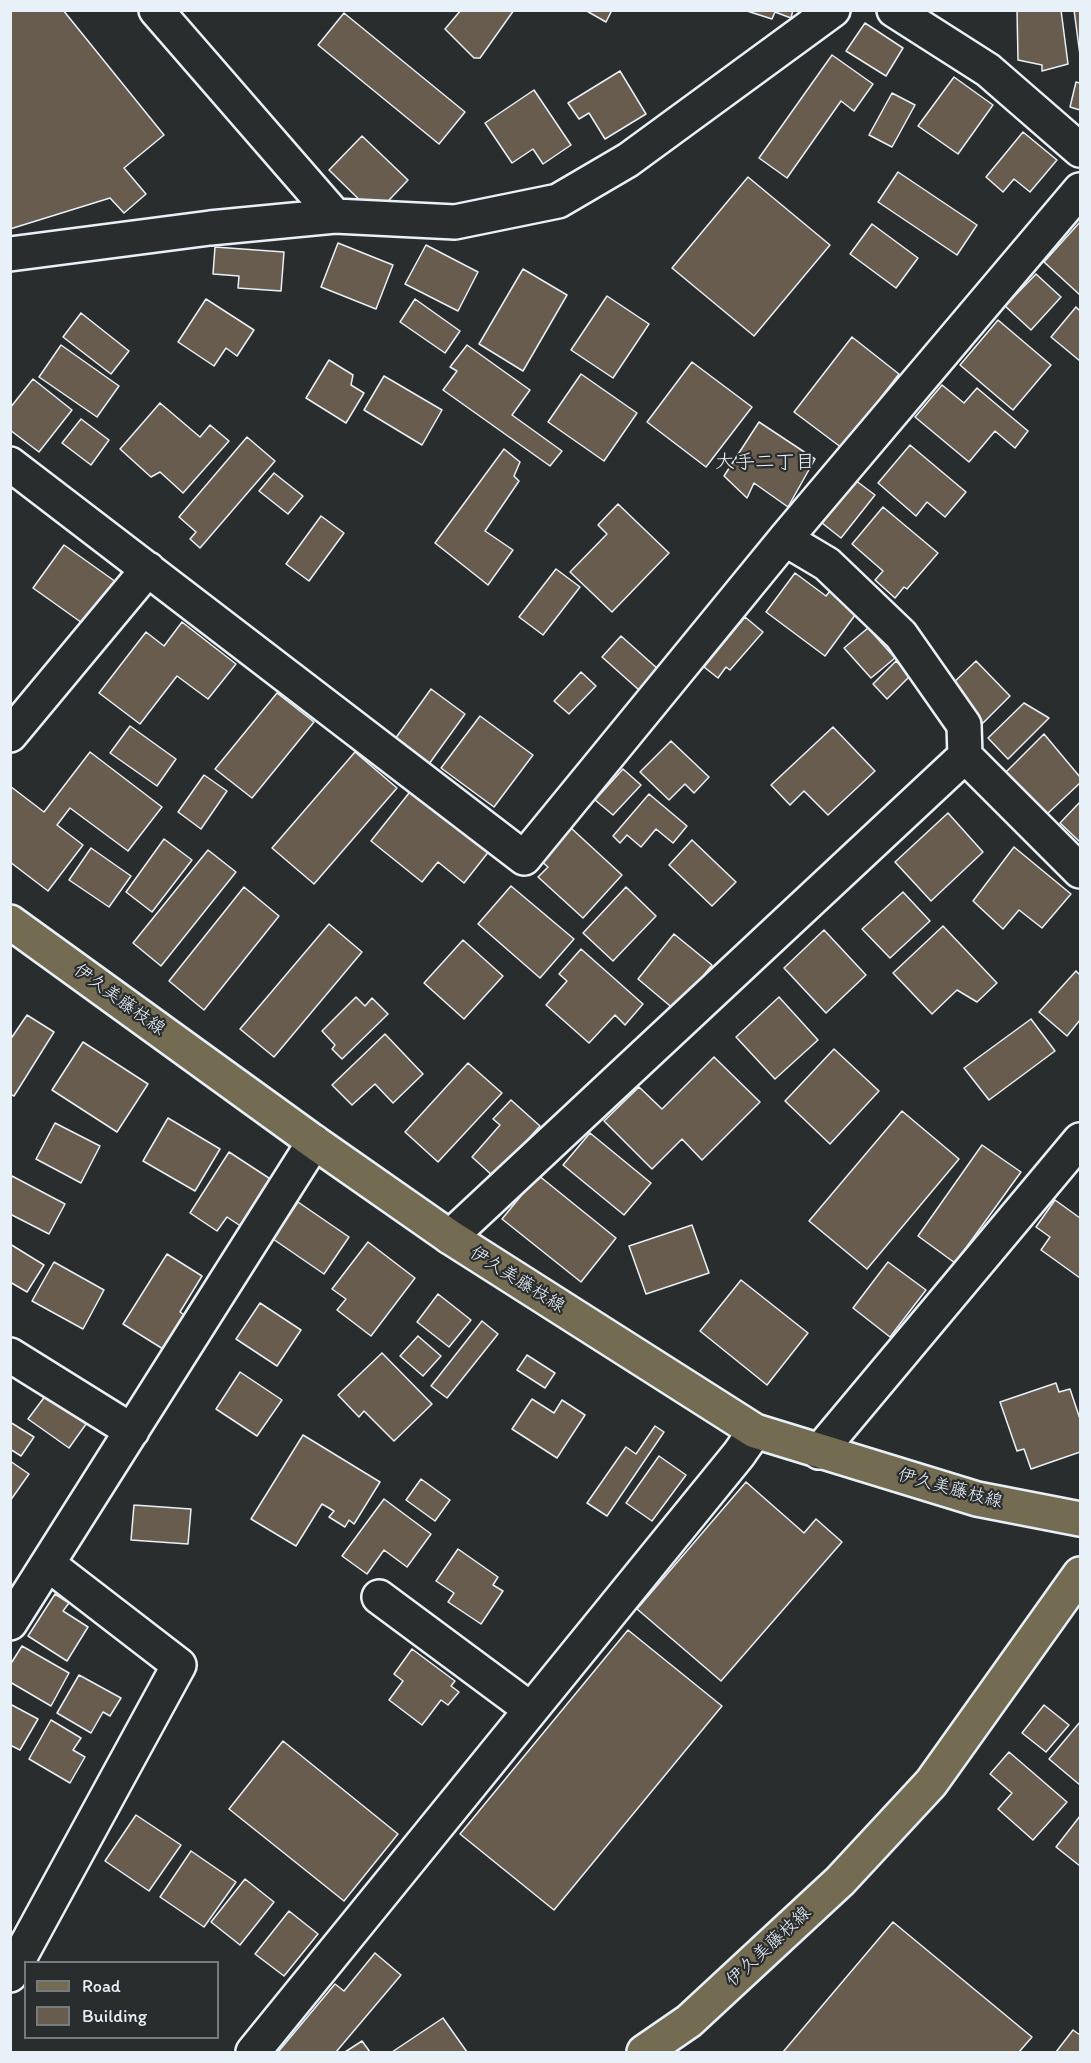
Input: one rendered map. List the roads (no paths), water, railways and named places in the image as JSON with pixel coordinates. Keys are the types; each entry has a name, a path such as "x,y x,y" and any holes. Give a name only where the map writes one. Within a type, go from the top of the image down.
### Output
{"main road":[{"name":"伊久美藤枝線","path":"10,922 314,1142 450,1237 755,1431 977,1499 1080,1519"},
{"name":"伊久美藤枝線","path":"644,2052 689,2021 840,1881 931,1783 1080,1574"}],"street":[{"path":"156,10 335,216"},
{"path":"10,254 210,228 335,216 455,222 558,201 628,159 833,10"},
{"path":"894,10 988,70 1080,150"},
{"path":"10,464 524,858 785,539 1080,190"},
{"path":"785,539 828,564 901,635 964,725 965,756 1080,870"},
{"path":"10,735 148,569"},
{"path":"450,1237 965,756"},
{"path":"819,1452 1080,1140"},
{"path":"10,1623 314,1142"},
{"path":"10,1355 132,1431"},
{"path":"253,2052 739,1454 755,1431"},
{"path":"10,1975 180,1665 48,1564"},
{"path":"379,1597 530,1709"}],"district":[{"name":"大手二丁目","path":"765,463"}]}
